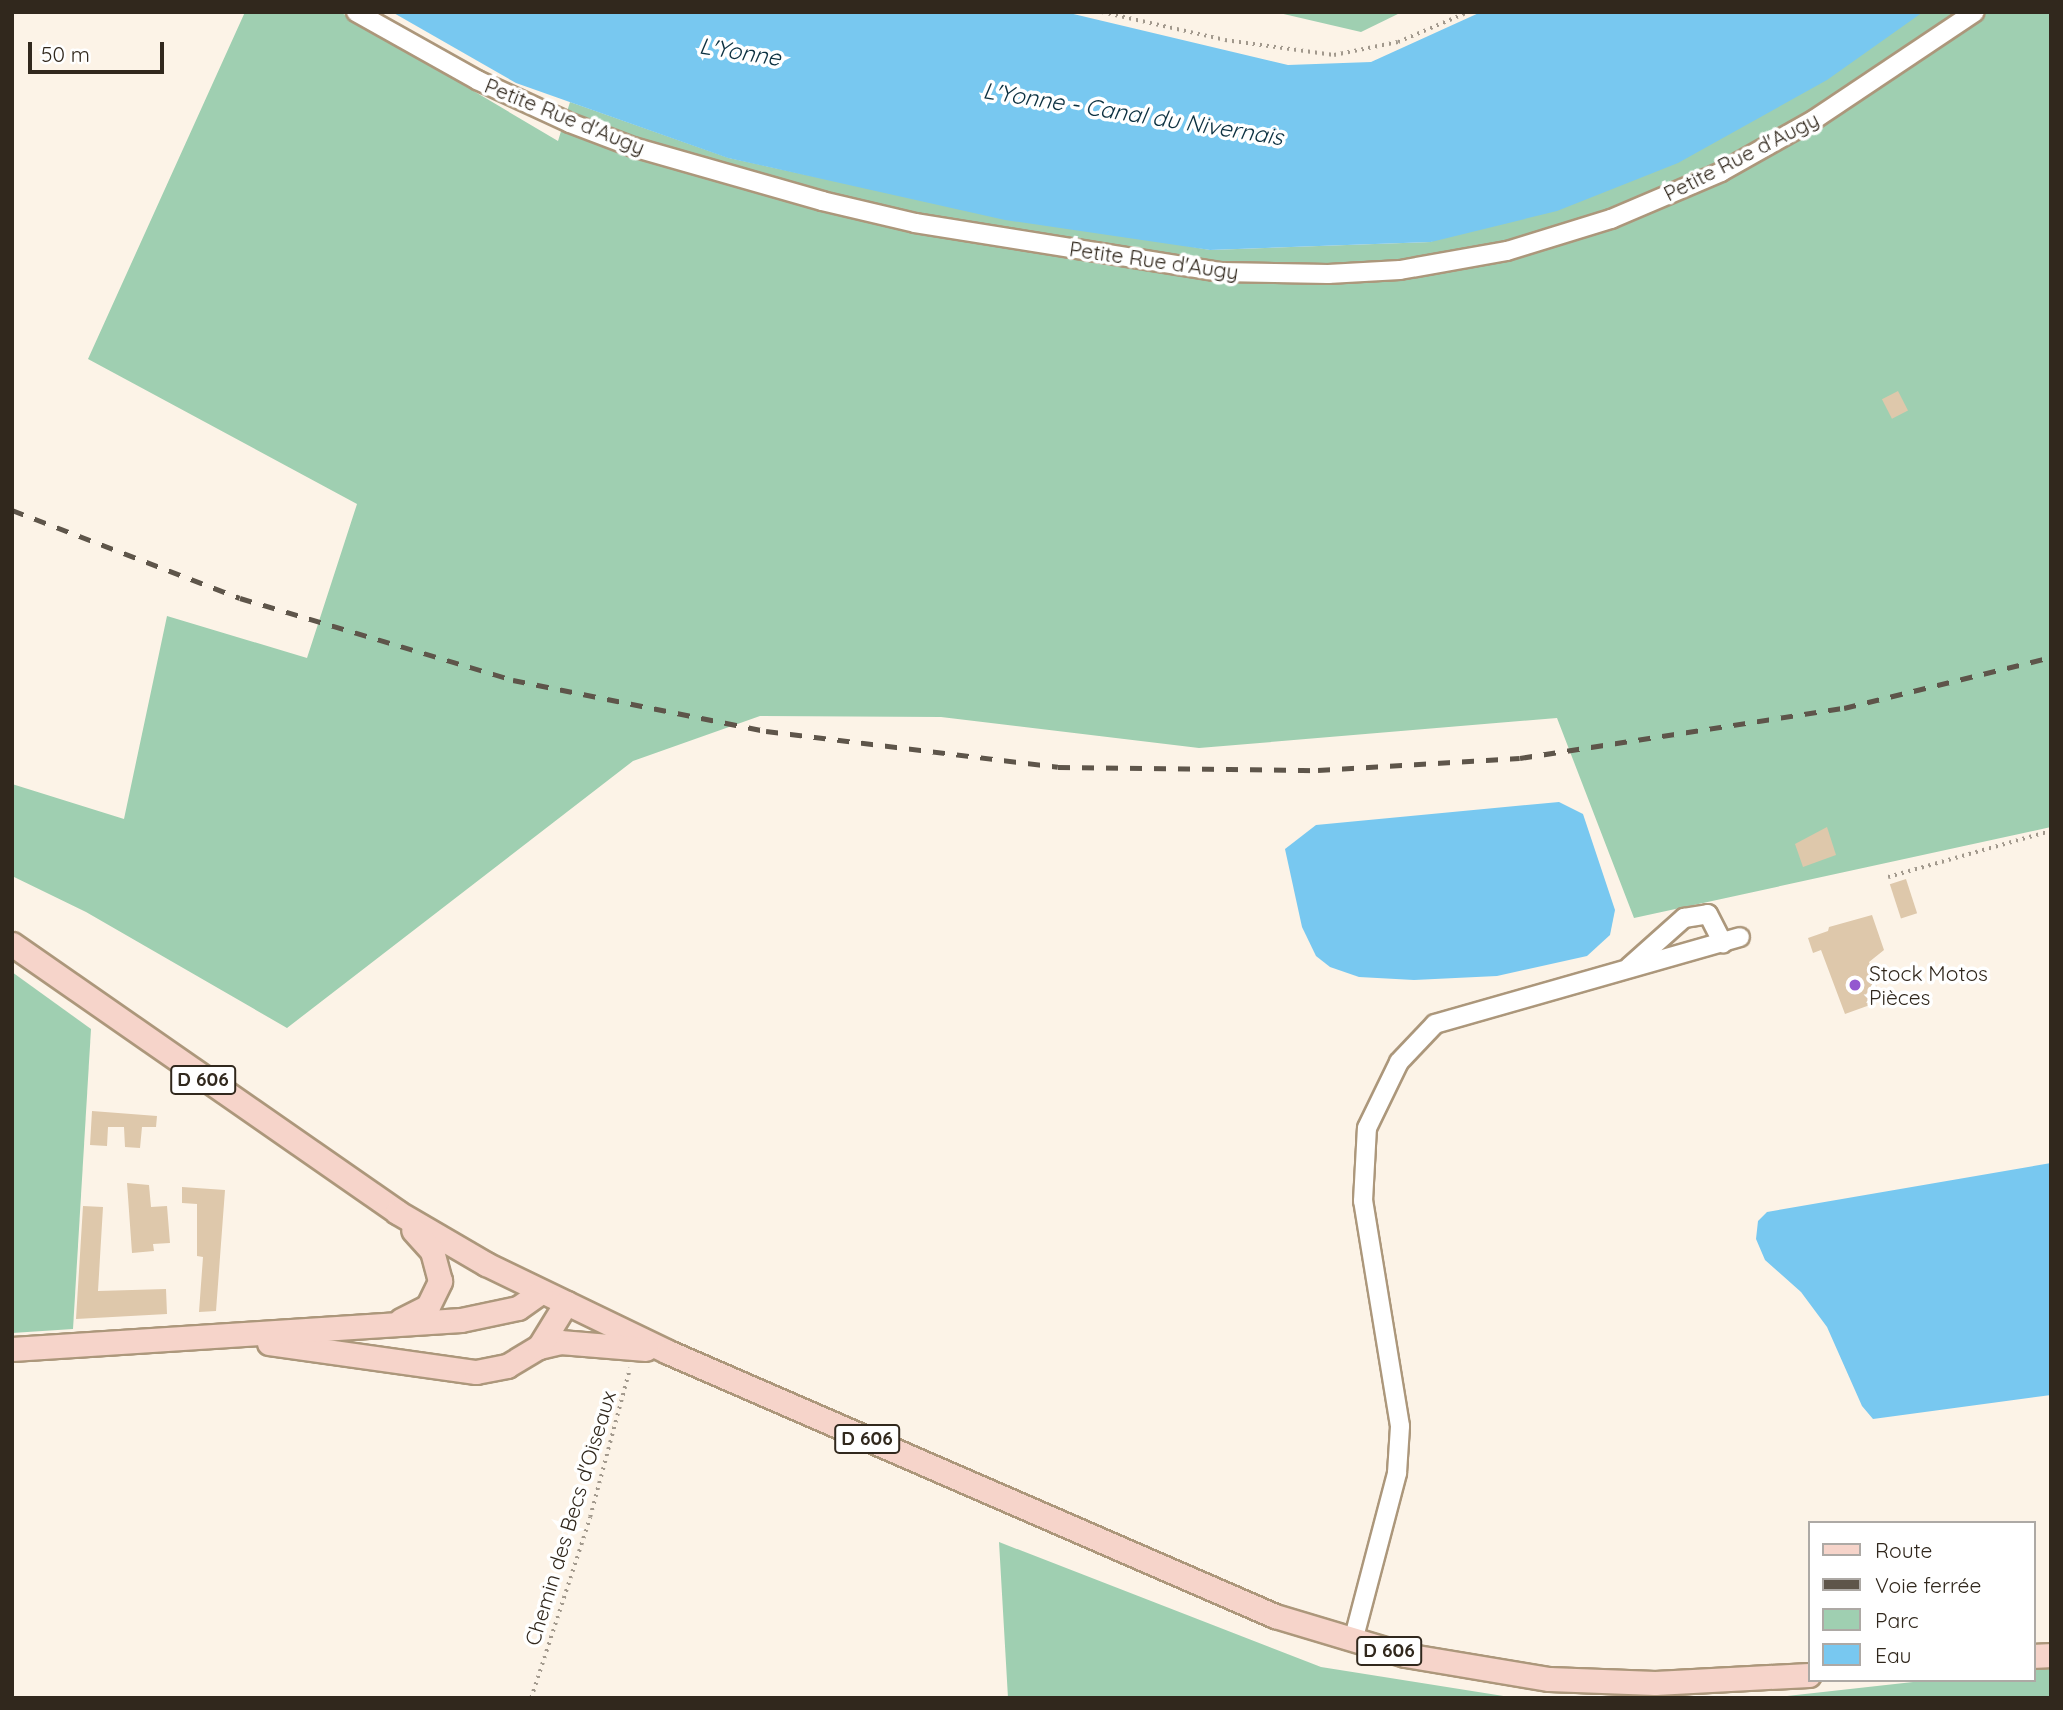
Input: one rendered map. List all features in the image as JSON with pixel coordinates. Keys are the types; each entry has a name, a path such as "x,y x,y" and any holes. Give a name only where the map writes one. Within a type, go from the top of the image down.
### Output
{"main road":[{"name":"D 606","path":"12,944 397,1212 541,1292 668,1352 1203,1587 1353,1642 1465,1668 1549,1679 1655,1682 1808,1675"},
{"path":"375,1359 370,1346 379,1326 428,1306 440,1281 432,1251 397,1212"},
{"path":"12,1349 379,1326 489,1316 518,1308 541,1292"},
{"path":"539,1347 566,1304"},
{"path":"224,1336 476,1372 507,1366 539,1347 581,1341 668,1352"}],"street":[{"name":"Petite Rue d'Augy","path":"356,12 477,80 570,123 633,147 822,201 928,225 1221,272 1328,274 1400,270 1507,251 1611,219 1721,172 1815,119 1975,12"},
{"path":"1624,971 1684,918 1708,914 1723,943"},
{"path":"1353,1642 1398,1472 1400,1426 1363,1201 1367,1128 1399,1062 1436,1024 1741,937"}],"path":[{"path":"1102,12 1225,40 1334,55 1398,42 1468,12"},
{"path":"1888,877 2051,831"},
{"name":"Chemin des Becs d'Oiseaux","path":"531,1698 590,1517 629,1378 633,1347"}],"green space":[{"path":"245,12 340,12 558,141 570,102 729,158 900,195 1210,250 1431,242 1786,12 2051,12 2051,827 1634,918 1557,718 1199,748 941,717 760,716 633,761 287,1028 86,912 12,876 12,784 124,819 167,616 307,658 357,504 88,359"},
{"path":"1275,12 1402,12 1361,32"},
{"path":"12,972 91,1029 73,1329 12,1333"},
{"path":"999,1542 1321,1667 1516,1698 1008,1698"},
{"path":"2051,1665 2051,1698 1768,1698 1913,1682 2035,1682 2035,1667"}],"water":[{"path":"392,12 1065,12 1288,65 1371,62 1481,12 1923,12 1827,80 1678,163 1557,211 1431,242 1210,250 1005,220 728,158 516,83"},
{"path":"1559,802 1583,814 1615,910 1610,935 1587,956 1497,976 1414,980 1359,977 1330,967 1316,956 1302,927 1285,849 1316,825"},
{"path":"2051,1163 2051,1395 1873,1419 1862,1406 1827,1327 1801,1292 1765,1260 1756,1239 1758,1221 1767,1212"}],"building":[{"path":"1898,391 1908,411 1892,419 1882,399"},
{"path":"1827,827 1836,855 1803,867 1795,844"},
{"path":"1906,879 1917,913 1901,918 1890,884"},
{"path":"1872,915 1884,950 1869,962 1881,1001 1845,1014 1821,950 1813,953 1808,938 1828,931 1829,927"},
{"path":"92,1111 157,1116 156,1127 142,1127 140,1148 125,1147 124,1127 108,1127 107,1146 90,1145"},
{"path":"127,1183 149,1185 151,1207 167,1206 170,1243 153,1244 154,1251 132,1253"},
{"path":"182,1187 225,1190 216,1311 199,1312 203,1257 197,1256 197,1204 182,1203"},
{"path":"83,1206 103,1207 98,1291 166,1289 167,1314 76,1319"}],"railway":[{"path":"12,510 240,598 513,680 766,731 1058,767 1318,770 1520,758 1844,708 2051,657"}],"place":[{"name":"Stock Motos Pièces","path":"1855,985"}],"water label":[{"name":"L'Yonne","path":"740,52"},
{"name":"L'Yonne - Canal du Nivernais","path":"1133,114"}]}
